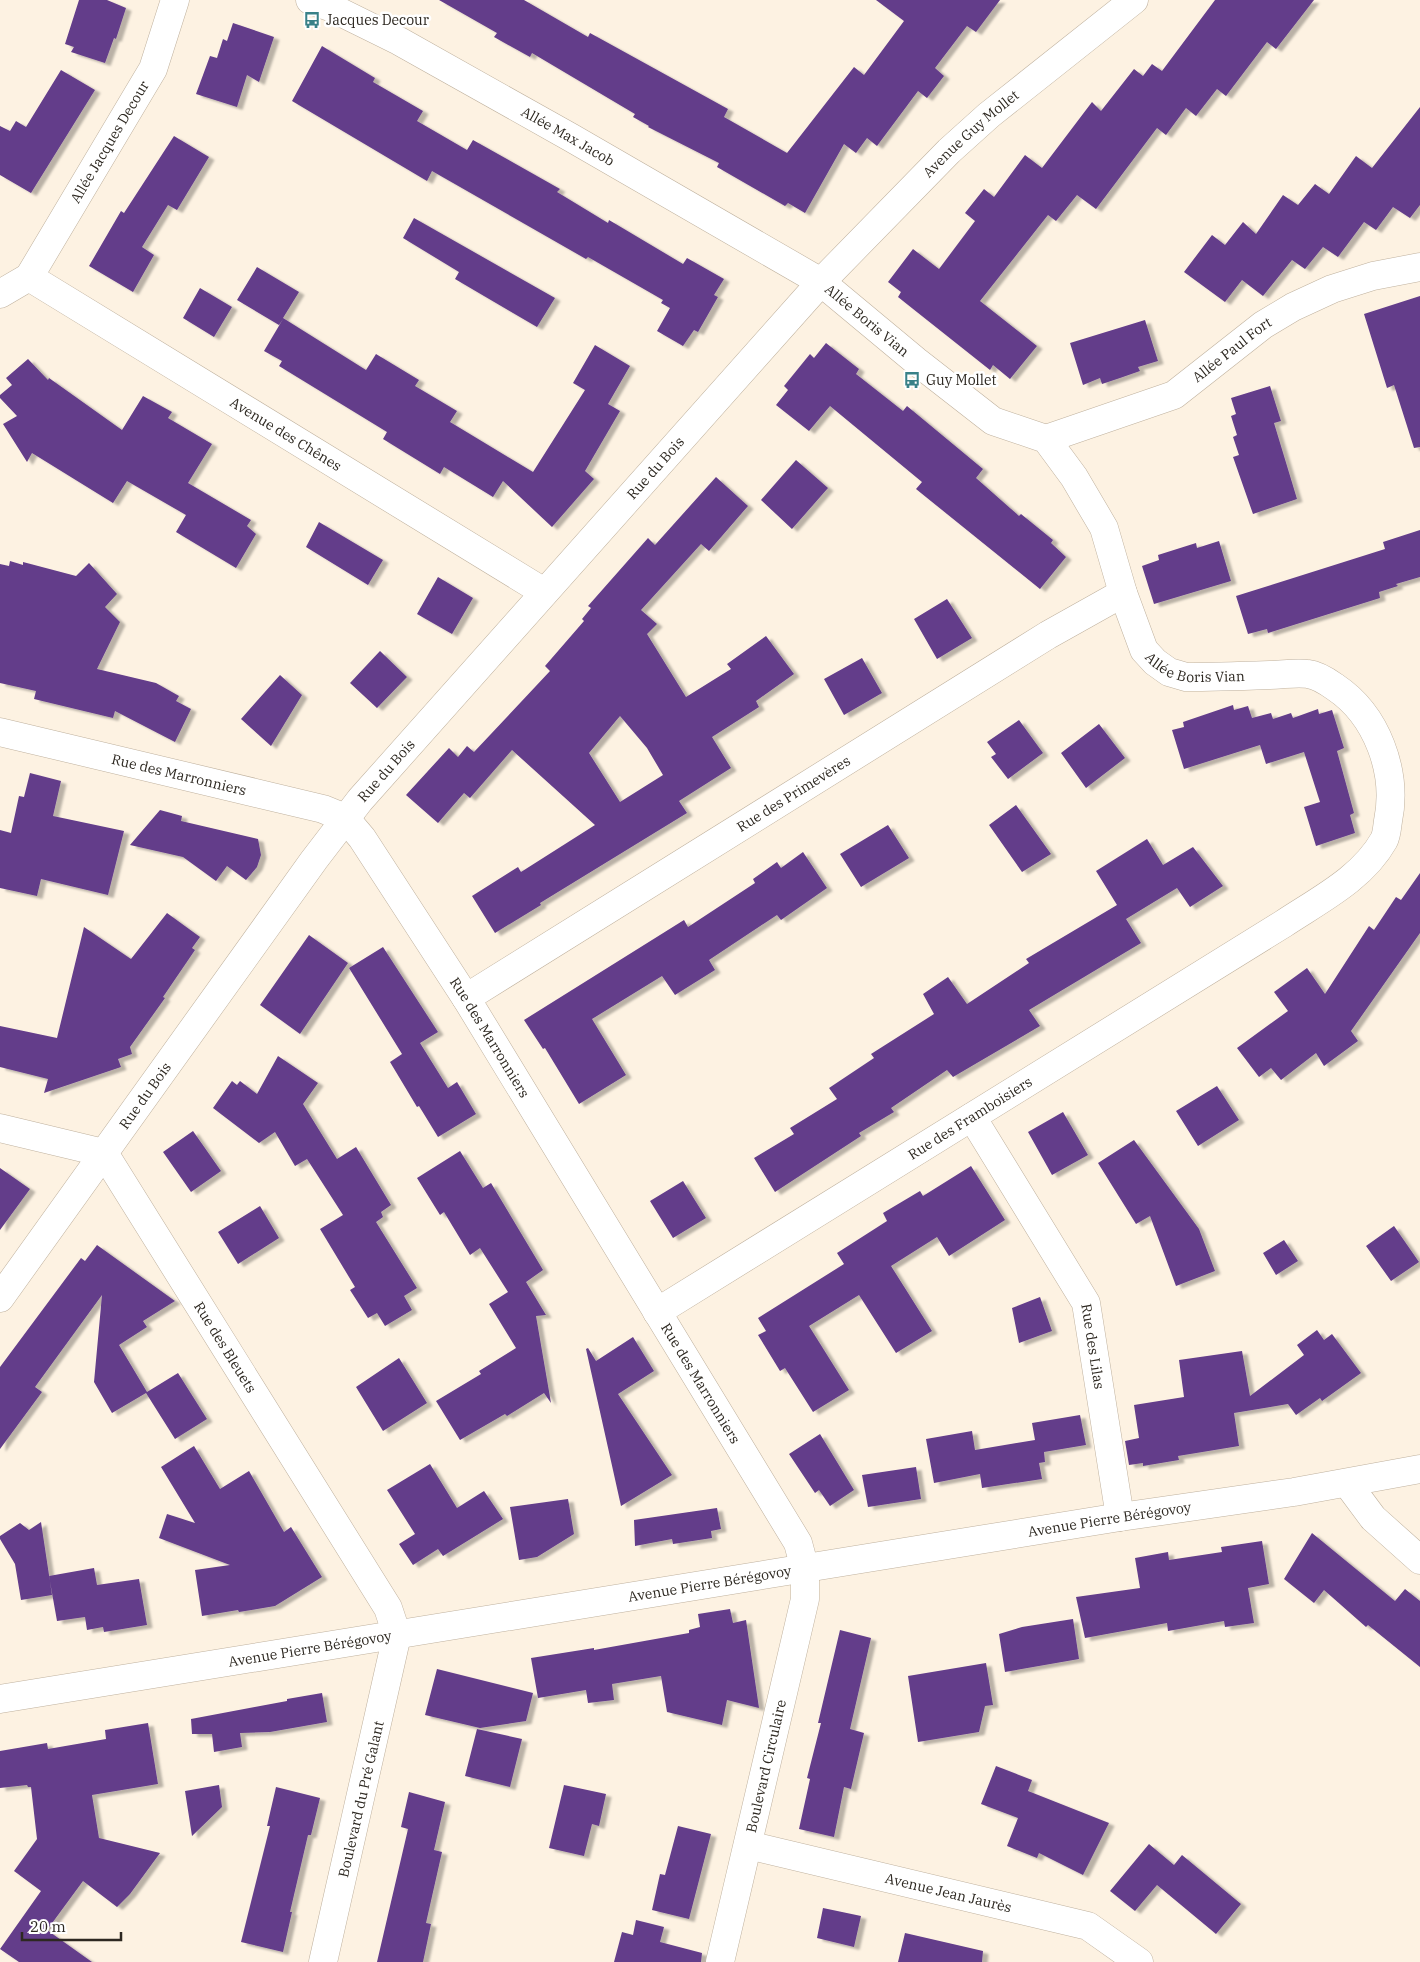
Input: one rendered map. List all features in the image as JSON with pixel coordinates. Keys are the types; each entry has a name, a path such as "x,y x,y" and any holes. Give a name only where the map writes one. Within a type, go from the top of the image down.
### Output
{"street":[{"name":"Allée Jacques Decour","path":"29,277 153,69 176,0"},
{"name":"Allée Max Jacob","path":"310,0 330,7 399,41 821,282"},
{"name":"Avenue Guy Mollet","path":"821,282 949,151 989,115 1134,0"},
{"name":"Allée Paul Fort","path":"1046,439 1174,395 1263,325 1293,307 1324,292 1373,276 1420,267"},
{"path":"0,294 29,277"},
{"name":"Avenue des Chênes","path":"29,277 544,592"},
{"name":"Allée Boris Vian","path":"821,282 993,421 1046,439 1074,477 1104,528 1123,593 1144,650 1155,662 1170,672 1186,677 1309,674 1329,683 1348,696 1364,714 1377,734 1390,788 1390,813 1385,838 1371,859 1355,876 1283,924"},
{"name":"Rue du Bois","path":"0,1298 345,818 821,282"},
{"name":"Rue des Primevères","path":"466,998 1048,635 1123,593"},
{"name":"Rue des Marronniers","path":"0,732 323,809 345,818 362,838 466,998 798,1543 805,1569"},
{"name":"Rue des Framboisiers","path":"657,1312 1283,924"},
{"name":"Rue des Lilas","path":"972,1117 1086,1304 1120,1517"},
{"path":"0,1128 104,1153"},
{"name":"Rue des Bleuets","path":"104,1153 388,1608 397,1635"},
{"name":"Avenue Pierre Bérégovoy","path":"0,1699 1120,1517 1347,1483 1420,1469"},
{"path":"1347,1483 1373,1518 1420,1560"},
{"name":"Boulevard Circulaire","path":"720,1962 805,1599 805,1569"},
{"name":"Boulevard du Pré Galant","path":"323,1962 397,1635"},
{"name":"Avenue Jean Jaurès","path":"748,1846 1088,1926 1139,1962"}],"building":[{"path":"79,0 107,0 126,8 116,39 114,38 105,63 71,52 74,47 65,44"},
{"path":"439,0 524,0 588,37 590,33 728,109 724,117 787,153 854,67 864,75 904,21 876,0 1000,0 976,32 967,26 935,68 944,76 927,98 918,91 877,146 867,138 856,153 844,144 805,213 788,203 785,206 717,167 719,163 648,127 633,117 635,114 532,53 530,57 494,37 497,33"},
{"path":"1215,0 1314,0 1276,49 1267,42 1226,96 1217,89 1196,116 1186,108 1166,135 1157,128 1096,209 1077,195 1056,221 1048,215 980,301 1037,346 1010,379 993,365 990,370 898,297 901,292 888,282 913,249 939,269 975,221 965,213 984,189 994,197 1025,155 1042,168 1092,102 1101,111 1134,69 1143,76 1152,64 1162,71"},
{"path":"233,23 274,37 259,82 247,75 237,107 196,94 210,56 217,58 223,39 227,41"},
{"path":"322,46 375,78 373,82 423,111 417,121 467,150 473,140 560,189 557,192 608,223 609,220 683,264 687,258 724,279 714,295 718,297 698,332 694,330 683,346 657,331 670,308 661,303 663,300 588,257 586,259 432,171 427,181 292,101"},
{"path":"61,70 95,90 31,193 0,175 0,126 10,131 16,121 26,127"},
{"path":"1420,107 1420,205 1410,218 1393,207 1376,230 1364,222 1338,257 1323,247 1305,269 1292,260 1263,296 1242,280 1225,302 1184,272 1212,235 1225,245 1243,222 1256,234 1283,195 1298,205 1315,184 1329,194 1356,156 1372,168"},
{"path":"174,136 209,157 177,210 168,205 142,247 154,255 133,292 89,266 121,211 124,213"},
{"path":"414,218 555,298 537,327 455,279 459,272 403,238"},
{"path":"257,267 299,292 283,318 366,370 376,354 419,380 415,386 457,411 450,422 533,472 585,390 573,383 595,345 630,366 608,404 620,411 585,471 594,479 552,527 503,481 493,497 444,467 440,474 383,439 387,432 279,366 282,361 264,351 283,319 279,325 237,300"},
{"path":"200,288 232,307 214,337 183,318"},
{"path":"1420,296 1420,447 1414,448 1394,385 1387,388 1364,314"},
{"path":"1145,320 1158,361 1138,367 1140,371 1102,384 1100,378 1083,385 1070,343"},
{"path":"826,343 859,369 856,374 903,411 907,406 983,469 976,478 1019,516 1021,514 1053,540 1051,543 1066,557 1040,589 916,489 922,482 830,406 809,431 776,405 788,390 784,386 810,354 814,358"},
{"path":"28,359 48,380 49,378 122,430 143,396 172,412 168,418 212,444 188,483 251,520 247,526 256,534 236,568 176,532 186,515 127,481 113,503 32,453 27,462 3,424 17,416 0,398 0,395 12,385 6,378"},
{"path":"1270,386 1281,421 1274,423 1297,499 1253,514 1233,457 1239,455 1233,437 1237,435 1231,416 1236,414 1231,398"},
{"path":"796,460 828,488 792,529 761,500"},
{"path":"716,477 748,506 709,551 701,544 641,610 657,624 647,634 686,697 731,669 727,664 766,636 794,674 756,701 759,707 712,737 731,768 679,801 687,813 540,903 541,905 495,933 472,896 518,867 521,872 595,825 512,750 470,798 464,793 438,823 406,795 449,748 458,757 467,746 474,752 550,671 545,666 584,621 582,619 591,608 588,606 648,538 655,545","holes":["620,716 647,748 663,775 620,802 589,753"]},
{"path":"319,522 383,560 368,585 306,547"},
{"path":"1420,530 1420,577 1396,584 1398,586 1379,592 1380,598 1268,633 1267,629 1248,634 1236,596 1385,549 1383,542"},
{"path":"1219,541 1231,581 1154,604 1142,566 1159,560 1158,555 1196,543 1197,548"},
{"path":"10,561 23,565 23,562 76,576 89,563 117,594 105,607 120,622 97,669 156,683 179,696 176,701 191,709 175,742 115,711 113,718 34,699 36,691 0,683 0,564 9,566"},
{"path":"438,577 473,598 452,634 417,614"},
{"path":"947,599 972,638 937,659 914,619"},
{"path":"380,651 407,677 377,708 350,683"},
{"path":"862,658 882,693 844,715 824,679"},
{"path":"280,675 302,695 271,746 241,719"},
{"path":"1233,705 1234,710 1248,706 1252,718 1271,713 1273,719 1291,713 1293,718 1318,709 1319,714 1332,710 1344,748 1337,751 1354,813 1350,815 1355,833 1316,846 1304,807 1320,802 1304,752 1266,764 1260,745 1184,769 1172,730 1184,727 1183,722"},
{"path":"1019,720 1043,753 1008,779 991,757 996,754 987,742"},
{"path":"1099,724 1125,758 1086,788 1061,753"},
{"path":"30,773 61,781 53,816 124,831 108,895 41,879 37,896 0,888 0,830 11,833 19,796 24,797"},
{"path":"1016,805 1051,854 1022,872 989,825"},
{"path":"160,810 182,816 181,821 258,839 261,855 257,867 246,880 227,866 216,881 183,857 130,845"},
{"path":"888,825 909,858 861,887 840,854"},
{"path":"1147,839 1163,865 1193,847 1223,886 1190,907 1177,888 1126,919 1141,943 1029,1010 1040,1026 953,1077 947,1070 891,1108 894,1112 859,1133 861,1136 775,1192 754,1158 794,1134 790,1128 837,1099 829,1088 874,1058 871,1054 934,1014 923,994 948,977 967,1004 1029,963 1026,959 1117,905 1096,871"},
{"path":"803,852 827,888 781,920 777,915 709,960 715,970 675,995 662,976 592,1019 626,1075 579,1104 545,1048 543,1049 524,1020 684,920 688,927 755,883 753,879 777,862 781,868"},
{"path":"1420,873 1420,933 1351,1031 1358,1041 1324,1066 1316,1053 1281,1080 1271,1068 1259,1077 1237,1048 1288,1011 1274,992 1307,968 1325,994 1369,926 1374,930 1396,897 1401,900"},
{"path":"167,913 200,937 192,948 195,950 163,997 165,998 130,1047 132,1054 118,1059 121,1067 44,1093 48,1079 0,1067 0,1026 57,1038 84,927 131,959"},
{"path":"309,935 348,963 300,1034 260,1005"},
{"path":"383,947 438,1032 420,1043 448,1088 457,1082 476,1114 438,1137 419,1106 417,1107 390,1062 402,1054 349,968"},
{"path":"278,1056 318,1083 303,1104 337,1159 356,1147 391,1205 381,1212 383,1217 376,1222 417,1288 404,1296 412,1310 385,1326 377,1313 368,1318 350,1290 355,1287 320,1229 343,1215 307,1159 295,1166 275,1132 259,1143 213,1108 232,1081 237,1085 240,1081 257,1094"},
{"path":"1217,1086 1239,1120 1198,1146 1176,1111"},
{"path":"1063,1112 1088,1155 1052,1175 1028,1132"},
{"path":"193,1131 221,1171 191,1192 163,1152"},
{"path":"1134,1140 1199,1229 1215,1271 1176,1286 1150,1216 1136,1224 1098,1163"},
{"path":"460,1151 483,1188 491,1183 543,1270 526,1282 546,1315 536,1316 551,1403 544,1393 507,1416 505,1414 460,1440 436,1401 481,1374 479,1371 516,1348 489,1304 508,1292 480,1248 470,1255 444,1212 440,1215 417,1178"},
{"path":"971,1166 1005,1220 949,1256 937,1237 891,1266 932,1331 896,1353 859,1295 809,1326 849,1390 813,1412 785,1368 780,1371 758,1335 766,1331 758,1318 844,1264 837,1253 887,1221 883,1213 920,1191 923,1196"},
{"path":"0,1168 30,1189 0,1230"},
{"path":"683,1181 706,1218 673,1238 650,1201"},
{"path":"260,1206 279,1238 238,1264 218,1232"},
{"path":"1394,1226 1419,1262 1391,1281 1366,1246"},
{"path":"1284,1240 1298,1261 1276,1275 1263,1253"},
{"path":"97,1245 175,1301 143,1321 147,1327 119,1345 147,1392 178,1373 207,1419 175,1439 146,1393 112,1413 94,1382 102,1295 35,1387 42,1392 0,1449 0,1367 81,1258 85,1261"},
{"path":"1040,1297 1052,1331 1019,1343 1012,1308"},
{"path":"1317,1330 1324,1340 1332,1334 1361,1373 1322,1401 1320,1398 1296,1415 1288,1404 1234,1413 1239,1446 1178,1456 1179,1460 1143,1466 1143,1463 1129,1465 1125,1441 1139,1438 1134,1405 1184,1397 1179,1360 1242,1351 1250,1396 1304,1355 1297,1345"},
{"path":"633,1337 654,1371 618,1394 672,1475 621,1506 586,1349 588,1348 596,1361"},
{"path":"399,1358 427,1403 383,1431 356,1387"},
{"path":"1080,1415 1086,1445 1044,1452 1045,1462 1039,1463 1042,1479 982,1488 980,1474 934,1483 926,1439 972,1431 975,1450 1035,1440 1032,1423"},
{"path":"820,1434 854,1490 830,1506 819,1490 815,1493 789,1454"},
{"path":"194,1446 220,1489 249,1471 284,1532 291,1527 322,1577 275,1606 202,1616 195,1570 230,1565 159,1538 167,1514 195,1523 161,1467"},
{"path":"430,1464 457,1508 484,1491 503,1519 443,1556 438,1549 413,1565 399,1544 415,1534 387,1490"},
{"path":"916,1467 921,1499 868,1507 862,1475"},
{"path":"568,1499 574,1534 537,1557 519,1560 510,1507"},
{"path":"717,1508 721,1529 711,1531 712,1538 673,1544 672,1539 635,1546 634,1520"},
{"path":"41,1522 52,1595 21,1600 15,1564 0,1536 20,1523 29,1530"},
{"path":"1312,1533 1395,1601 1405,1589 1420,1601 1420,1667 1368,1625 1366,1627 1324,1590 1314,1603 1284,1579"},
{"path":"1262,1541 1269,1584 1248,1588 1254,1623 1225,1627 1224,1621 1168,1631 1167,1623 1085,1638 1076,1597 1140,1588 1135,1558 1168,1552 1169,1560 1222,1552 1221,1547"},
{"path":"94,1568 97,1585 139,1579 147,1625 104,1632 103,1627 87,1630 85,1617 57,1621 49,1576"},
{"path":"730,1609 733,1623 746,1620 759,1708 727,1700 722,1725 667,1712 661,1676 612,1684 614,1700 588,1703 586,1690 538,1698 531,1658 594,1648 594,1650 689,1633 689,1630 700,1627 698,1614"},
{"path":"1073,1619 1079,1659 1005,1672 999,1634 1022,1627"},
{"path":"840,1630 871,1638 850,1729 864,1733 851,1789 844,1787 834,1837 799,1829 810,1779 807,1778 821,1723 818,1723"},
{"path":"986,1663 993,1705 985,1706 979,1732 918,1742 908,1676"},
{"path":"437,1669 533,1693 526,1721 480,1728 425,1715"},
{"path":"322,1693 327,1722 270,1732 240,1733 242,1747 214,1752 212,1734 192,1734 191,1719"},
{"path":"148,1723 158,1784 92,1795 99,1838 160,1853 130,1894 117,1907 83,1881 47,1930 92,1962 19,1962 0,1949 41,1891 14,1871 37,1839 31,1787 27,1785 0,1788 0,1751 47,1743 48,1749 106,1739 105,1730"},
{"path":"477,1729 522,1739 510,1787 465,1776"},
{"path":"996,1766 1032,1780 1028,1791 1109,1823 1083,1875 1039,1853 1037,1858 1007,1846 1018,1818 981,1804"},
{"path":"219,1785 222,1807 192,1836 185,1791"},
{"path":"564,1785 606,1794 599,1826 592,1824 584,1856 549,1848"},
{"path":"276,1787 320,1798 311,1835 308,1835 290,1912 292,1912 283,1952 241,1942 270,1826 267,1826"},
{"path":"409,1792 445,1802 434,1850 442,1852 426,1923 431,1924 423,1962 377,1962 408,1829 401,1827"},
{"path":"678,1826 711,1834 689,1919 652,1910 660,1874 665,1875"},
{"path":"1149,1844 1174,1865 1182,1855 1241,1904 1216,1934 1157,1885 1135,1911 1110,1891"},
{"path":"823,1908 861,1916 854,1947 817,1938"},
{"path":"636,1920 664,1927 660,1942 702,1953 701,1962 614,1962 622,1932 633,1935"},
{"path":"905,1933 983,1951 982,1962 898,1962"}],"place":[{"name":"Jacques Decour","path":"312,20"},
{"name":"Guy Mollet","path":"912,380"}]}
